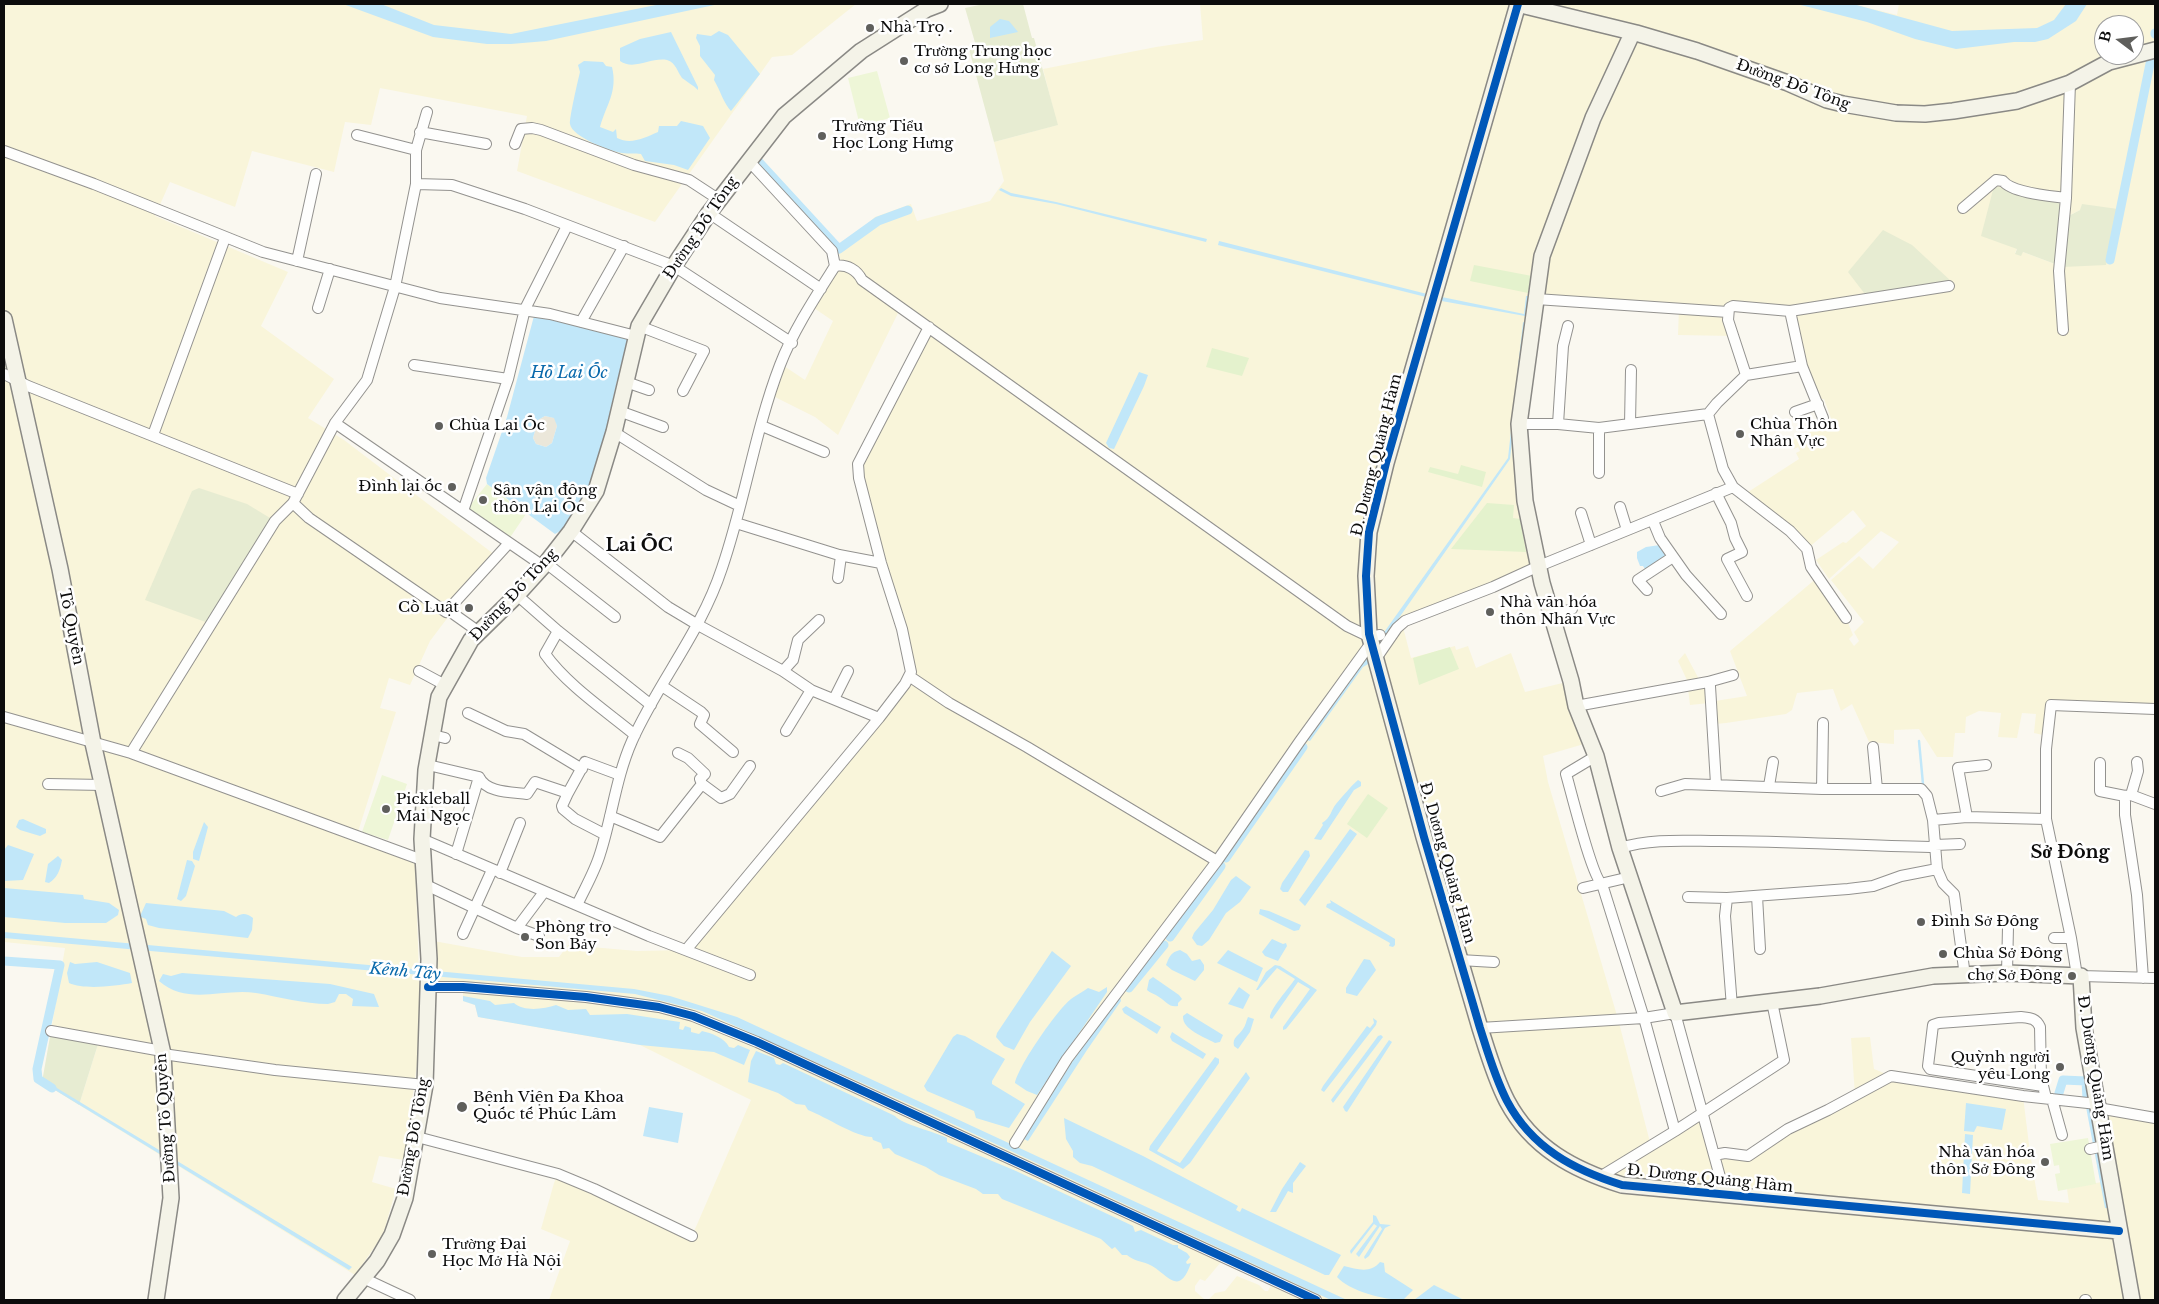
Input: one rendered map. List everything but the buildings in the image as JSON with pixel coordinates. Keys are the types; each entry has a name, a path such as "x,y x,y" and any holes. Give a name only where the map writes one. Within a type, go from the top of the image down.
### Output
{"main road":[{"name":"Đường Đỗ Tông","path":"345,1300 377,1261 392,1235 405,1198 417,1137 425,1085 429,959 422,839 428,765 439,736 439,697 471,640 518,595 571,531 596,491 620,411 637,331 674,266 718,199 784,116 861,51 928,9 940,4"},
{"name":"Đường Đỗ Tông","path":"1519,4 1636,33 1788,82 1827,100 1859,108 1896,113 1925,114 2017,101 2070,83 2109,62 2155,50"},
{"name":"Đ. Dương Quảng Hàm","path":"1519,4 1391,444 1369,532 1366,576 1366,605 1374,639 1375,660 1480,1028 1495,1074 1507,1102 1524,1125 1549,1152 1572,1166 1598,1178 1622,1185 2120,1231"},
{"path":"1636,33 1631,36 1596,110 1542,256 1519,424 1525,501 1539,566 1537,585 1571,681 1576,706 1596,756 1620,848 1675,1013"},
{"name":"Tô Quyền","path":"4,319 10,377 60,569 93,743 137,937"},
{"name":"Đường Tô Quyền","path":"137,937 162,1052 170,1158 171,1198 156,1300"},
{"name":"Đ. Dương Quảng Hàm","path":"1675,1013 1820,996 1933,976 2007,973 2079,976 2084,1028 2097,1106 2096,1147 2120,1231 2132,1300"}],"street":[{"path":"2063,330 2059,271 2066,198 2070,83"},
{"path":"132,753 275,521 295,498 336,423 367,380 396,287 416,184 416,150 427,112"},
{"path":"515,144 521,129 532,128 541,130 634,165 689,180 718,199"},
{"path":"420,132 486,144"},
{"path":"357,135 416,150"},
{"path":"4,151 94,184 263,252 440,298 525,310 637,331 704,351 683,391"},
{"path":"577,905 600,854 620,775 635,735 706,611 736,523 781,364 821,289 836,266 832,251 748,160"},
{"path":"297,261 316,174"},
{"path":"1963,208 2001,177 2006,186 2066,198"},
{"path":"416,184 452,185 525,209 674,266 792,342"},
{"path":"709,213 821,289"},
{"path":"463,511 508,379 525,310 566,226"},
{"path":"153,435 225,238"},
{"path":"581,322 624,246"},
{"path":"836,266 843,265 849,267 862,280 1348,626 1374,639 1300,741 1217,861 1067,1059 1015,1143"},
{"path":"318,308 330,268"},
{"path":"1746,375 1728,320 1728,312 1733,306 1790,311 1950,286"},
{"path":"1536,298 1728,312"},
{"path":"1790,311 1802,366 1823,418"},
{"path":"1558,424 1564,346 1568,326"},
{"path":"686,950 879,718 909,676 910,662 902,629 881,564 859,478 858,464 929,327"},
{"path":"414,365 508,379"},
{"path":"1519,424 1558,424 1599,428 1708,414 1746,375 1802,366"},
{"path":"1630,424 1631,370"},
{"path":"10,377 153,435 295,498 309,518 446,612 448,610 479,632"},
{"path":"626,382 649,390"},
{"path":"1795,412 1818,404"},
{"path":"620,411 663,427"},
{"path":"1708,414 1723,469 1733,487 1790,532 1807,549 1811,566 1846,618"},
{"path":"336,423 509,543 544,564 615,617"},
{"path":"762,426 824,452"},
{"path":"1599,428 1599,473"},
{"path":"614,432 706,490 740,506"},
{"path":"1375,660 1397,628 1405,621 1493,587 1539,566 1733,487"},
{"path":"1716,493 1731,523 1735,538 1742,552 1727,559 1747,596"},
{"path":"1620,507 1627,530"},
{"path":"1581,513 1591,545"},
{"path":"1653,521 1660,538 1686,575 1721,614"},
{"path":"736,523 841,556 881,564"},
{"path":"571,531 668,607 783,671 811,690 879,718"},
{"path":"448,610 509,543"},
{"path":"838,578 841,556"},
{"path":"1647,590 1638,580 1673,557"},
{"path":"518,595 558,631 651,706"},
{"path":"1549,620 1572,609"},
{"path":"783,671 793,660 798,640 819,620"},
{"path":"558,631 545,654 550,661 572,683 635,735"},
{"path":"419,671 445,685"},
{"path":"834,699 848,672"},
{"path":"1576,706 1708,682 1734,675"},
{"path":"909,676 949,703 1027,747 1217,861"},
{"path":"1708,682 1713,718 1716,784"},
{"path":"662,686 701,712 704,715 699,721 700,724 733,752"},
{"path":"786,731 811,690"},
{"path":"2155,709 2051,705 2046,749 2046,819 2079,976 2155,978"},
{"path":"468,713 506,731 524,734 582,769"},
{"path":"8,715 93,743 132,753 422,860"},
{"path":"1822,789 1823,723"},
{"path":"1873,747 1877,789"},
{"path":"678,753 688,758 705,774 700,779 702,784 721,798 730,794 750,766"},
{"path":"1596,756 1566,774 1592,863 1598,881 1602,884 1644,1018 1676,1131"},
{"path":"604,834 575,819 562,809 562,806 585,762 620,775"},
{"path":"1769,786 1772,762"},
{"path":"2138,762 2138,771 2128,796 2125,815 2136,895 2143,978"},
{"path":"2100,763 2100,791 2128,796 2155,804"},
{"path":"428,765 479,777 487,785 504,792 527,794 535,782 568,793"},
{"path":"1967,817 1958,768 1986,765"},
{"path":"456,854 479,777"},
{"path":"48,784 103,785"},
{"path":"610,816 660,838 702,784"},
{"path":"1661,791 1685,784 1822,789 1921,789 1927,796 1933,820 1938,868 1943,883 1954,894 1965,976"},
{"path":"1933,820 1967,817 2046,819"},
{"path":"462,934 520,823"},
{"path":"422,839 544,892 750,975"},
{"path":"1620,848 1633,844 1667,841 1760,841 1930,847 1960,844"},
{"path":"1688,897 1727,898 1848,889 1872,886 1901,876 1938,868"},
{"path":"1583,888 1630,877"},
{"path":"424,884 474,909 539,936"},
{"path":"517,928 544,892"},
{"path":"1757,896 1760,948"},
{"path":"1727,898 1725,916 1732,1007"},
{"path":"2007,973 2008,927"},
{"path":"2054,938 2071,938"},
{"path":"1460,960 1494,962"},
{"path":"428,986 586,997 659,1007 693,1016 757,1042 1316,1300"},
{"path":"1598,1178 1676,1131 1784,1060 1772,1002"},
{"path":"1480,1028 1644,1018 1675,1013 1725,1195"},
{"path":"2043,1086 1930,1069 1928,1066 1933,1026 1944,1022 2021,1017 2033,1018 2038,1021 2040,1027 2043,1086 2062,1135"},
{"path":"51,1031 162,1052 275,1070 425,1085"},
{"path":"1714,1155 1748,1156 1788,1128 1828,1110 1891,1076 2023,1096 2049,1098 2155,1118"},
{"path":"417,1137 558,1174 594,1189 692,1236"},
{"path":"363,1278 410,1300"}],"shaded area":[{"path":"4,4 856,4 792,55 772,57 655,222 517,171 527,116 380,88 371,125 345,122 334,172 252,151 235,207 170,182 155,216 288,272 261,326 334,379 308,418 344,440 495,555 430,641 410,685 389,678 380,708 396,712 357,835 415,856 421,1034 404,1160 379,1156 372,1182 396,1189 383,1235 355,1275 79,1105 99,1041 51,1031 65,948 4,942"},
{"path":"1200,4 1853,4 1897,15 1899,4 2155,4 2155,709 2052,705 2047,736 2034,733 2036,714 2022,713 2017,738 1998,737 2001,713 1979,711 1966,717 1965,733 1955,733 1953,757 1937,757 1919,729 1894,730 1894,744 1869,742 1852,704 1841,711 1833,689 1797,693 1792,710 1786,714 1726,723 1716,724 1709,703 1690,705 1687,680 1678,661 1685,653 1701,683 1711,682 1715,701 1747,696 1730,651 1818,577 1846,618 1853,635 1849,639 1854,646 1859,641 1854,632 1864,622 1831,580 1859,556 1873,569 1899,542 1881,531 1829,579 1816,560 1843,542 1846,543 1866,526 1853,510 1807,549 1745,494 1799,459 1796,453 1800,451 1798,447 1794,449 1790,442 1832,421 1824,399 1817,401 1790,312 1733,307 1733,336 1678,335 1679,308 1536,299 1519,424 1539,566 1402,623 1411,658 1455,646 1456,650 1468,646 1476,668 1511,653 1525,692 1571,681 1584,744 1543,756 1548,782 1618,1019 1651,1146 1702,1115 1714,1155 1748,1156 1855,1095 1851,1038 1870,1037 1874,1069 1891,1076 2023,1096 2038,1200 2069,1203 2067,1189 2111,1180 2098,1108 2155,1118 2155,1300 1208,1300 549,1300 570,1241 541,1229 558,1174 692,1236 751,1100 640,1045 478,1017 475,1005 463,1001 463,987 428,987 428,940 522,957 559,957 568,945 637,951 686,950 909,676 858,464 929,327 900,309 838,435 815,417 771,395 781,364 805,380 833,321 811,306 841,262 839,254 842,246 875,217 911,204 917,221 990,201 1004,181 994,142 1057,125 1043,69 1203,40","holes":["2080,210 2063,267 2023,252 2015,253 2017,249 2059,221","1221,1262 1261,1277 1271,1285 1268,1291 1265,1291 1259,1285 1237,1276 1225,1291 1215,1293 1208,1300 1195,1291 1195,1286 1200,1279 1205,1281"]},
{"path":"545,416 555,418 557,426 552,443 546,447 536,444 533,438 538,420"}],"green space":[{"path":"984,4 1023,4 1058,125 994,142 969,49 976,46 965,8"},
{"path":"877,71 890,118 860,126 848,78"},
{"path":"1994,186 2062,203 2059,221 2080,210 2082,204 2118,209 2106,265 2063,267 2023,252 2021,256 2015,254 2017,249 1981,236"},
{"path":"1883,230 1912,245 1952,282 1871,302 1848,272"},
{"path":"1474,265 1532,276 1528,293 1470,281"},
{"path":"1212,348 1249,358 1242,376 1206,367"},
{"path":"1461,465 1486,472 1482,487 1428,472 1430,467 1458,474"},
{"path":"487,484 526,514 509,539 468,508"},
{"path":"199,488 247,504 275,521 211,624 145,600 192,491"},
{"path":"1487,503 1514,505 1513,518 1520,519 1526,552 1451,549"},
{"path":"1450,647 1459,669 1419,685 1413,658"},
{"path":"382,775 407,784 388,840 362,832"},
{"path":"1368,794 1388,808 1367,838 1347,824"},
{"path":"51,1031 99,1041 79,1105 42,1082"},
{"path":"2088,1138 2096,1184 2058,1191 2055,1174 2060,1173 2059,1165 2054,1166 2050,1144"}],"water":[{"path":"343,4 381,4 434,25 511,34 661,4 719,4 546,41 487,44 433,37"},
{"path":"1797,4 1853,4 1952,31 2037,28 2054,20 2066,4 2087,4 2076,21 2048,39 2035,42 2014,42 1956,49 1915,39 1867,22"},
{"path":"1000,19 1009,21 1018,32 990,38 990,27"},
{"path":"719,31 728,35 760,74 731,111 714,80 715,75 700,56 700,46 696,38 697,34 711,36"},
{"path":"671,32 698,90 682,78 670,61 655,60 631,65 620,61 620,48 640,39"},
{"path":"584,61 603,62 606,66 612,67 614,84 600,127 613,132 616,129 617,138 627,141 638,140 658,132 659,126 677,126 681,121 703,126 710,138 688,170 674,165 645,161 641,154 622,153 592,143 572,129 570,121 580,72 578,65"},
{"path":"1001,188 1011,193 1056,202 1207,239 1206,242 1056,204 1011,196 999,190"},
{"path":"1219,241 1427,294 1426,297 1218,245"},
{"path":"1437,296 1524,314 1526,296 1529,296 1525,316 1436,300"},
{"name":"Hồ Lai Ốc","path":"534,316 634,339 617,381 599,460 585,495 567,527 555,534 487,484 486,478 507,417","holes":["545,416 554,418 557,426 552,443 546,447 536,444 533,438 538,420"]},
{"path":"1523,322 1525,323 1510,459 1378,648 1375,645 1508,458"},
{"path":"1139,372 1148,375 1144,386 1114,449 1109,448 1106,443"},
{"path":"1660,545 1666,555 1645,569 1643,566 1640,566 1637,552 1646,547"},
{"path":"1367,655 1370,663 1363,667 1310,741 1307,740 1307,738"},
{"path":"1358,780 1361,782 1361,786 1354,790 1321,840 1314,839 1323,825 1322,823 1336,804"},
{"path":"23,819 46,829 46,833 40,836 20,830 16,827 19,820"},
{"path":"204,822 208,827 199,861 193,859 193,852"},
{"path":"1350,829 1357,834 1305,906 1299,900"},
{"path":"8,845 34,854 23,880 4,881 4,850"},
{"path":"1305,850 1309,851 1310,856 1288,892 1283,892 1280,889 1282,883"},
{"path":"58,856 62,860 58,873 49,883 45,882 48,864"},
{"path":"187,860 192,861 195,866 186,896 181,901 177,899"},
{"path":"1236,876 1251,887 1240,902 1226,913 1209,940 1202,946 1197,945 1192,938 1194,933 1213,910 1231,880"},
{"path":"4,888 83,895 84,899 109,903 119,910 118,915 106,923 65,923 4,917"},
{"path":"1330,900 1395,939 1395,945 1393,947 1389,946 1390,943 1326,907 1327,904 1331,903"},
{"path":"146,903 224,911 236,917 241,914 247,915 253,918 252,930 248,938 159,928 148,925 146,919 141,917"},
{"path":"1260,909 1301,925 1299,930 1294,931 1259,914"},
{"name":"Kênh Tây","path":"4,932 634,989 670,996 737,1017 1347,1300 1331,1300 929,1113 702,1011 635,994 4,938"},
{"path":"1272,939 1283,944 1286,943 1287,946 1278,961 1265,956 1262,952"},
{"path":"1180,950 1187,954 1192,961 1200,959 1204,965 1204,970 1195,981 1166,965 1171,955"},
{"path":"1228,950 1263,968 1257,982 1217,963"},
{"path":"1052,951 1071,966 1030,1022 1014,1050 1004,1046 996,1037 997,1033"},
{"path":"1364,959 1370,960 1376,970 1357,996 1346,993 1346,988"},
{"path":"70,962 75,964 97,962 130,973 132,983 91,987 69,983 67,973"},
{"path":"1275,965 1280,966 1317,990 1286,1029 1283,1030 1283,1027 1310,989 1298,982 1272,1019 1270,1018 1276,1005 1295,979 1277,968 1256,990 1266,972"},
{"path":"182,973 330,984 374,994 379,1007 352,1006 353,999 346,994 339,994 335,1002 328,1004 310,1003 243,992 182,993 159,981 163,974 171,976"},
{"path":"1153,977 1179,995 1182,999 1178,1006 1170,1005 1147,990 1149,980"},
{"path":"1107,987 1107,992 1037,1095 1015,1083 1031,1051 1065,1005 1088,988 1099,992"},
{"path":"1239,987 1250,995 1243,1009 1228,1004"},
{"path":"463,996 490,1001 495,1005 514,1003 523,1008 534,1009 556,1005 568,1010 586,1009 590,1015 627,1014 680,1022 679,1029 683,1030 685,1026 691,1028 691,1032 699,1034 702,1031 706,1032 721,1039 729,1047 734,1048 738,1045 750,1050 744,1065 714,1052 640,1045 478,1017 475,1005 463,1001"},
{"path":"1120,996 1121,1001 1028,1141 1024,1139 1072,1062"},
{"path":"1126,1006 1161,1027 1157,1034 1124,1013 1122,1009"},
{"path":"1187,1013 1223,1035 1220,1042 1215,1043 1190,1029 1186,1025 1183,1016"},
{"path":"1248,1017 1254,1019 1250,1032 1238,1049 1234,1046 1234,1041 1244,1028"},
{"path":"1373,1018 1377,1021 1376,1025 1324,1092 1321,1090 1367,1026 1370,1028 1374,1023"},
{"path":"1172,1032 1206,1054 1203,1059 1172,1041 1170,1037"},
{"path":"957,1034 965,1036 1005,1059 992,1084 1025,1104 1009,1128 976,1118 974,1111 927,1091 924,1086 953,1037"},
{"path":"1381,1035 1383,1037 1333,1103 1331,1100 1378,1036"},
{"path":"1389,1040 1392,1042 1347,1112 1345,1111 1343,1107"},
{"path":"756,1051 774,1058 776,1064 780,1065 783,1063 904,1122 947,1138 947,1142 1016,1171 1133,1226 1135,1232 1141,1230 1173,1245 1178,1245 1178,1248 1190,1257 1186,1262 1187,1264 1191,1263 1186,1274 1181,1280 1171,1280 1154,1267 1127,1255 1122,1255 1115,1247 1112,1249 1101,1239 1002,1199 998,1194 983,1194 976,1189 939,1175 926,1167 895,1154 889,1148 883,1149 881,1143 873,1140 872,1137 858,1134 808,1110 805,1105 796,1104 778,1093 748,1082 751,1061"},
{"path":"1215,1057 1219,1059 1219,1063 1157,1151 1180,1163 1246,1072 1250,1078 1190,1163 1183,1169 1149,1150 1150,1146"},
{"path":"42,1079 352,1267 349,1270 42,1082"},
{"path":"1966,1103 2006,1109 2002,1130 1977,1126 1974,1132 1964,1131"},
{"path":"649,1107 683,1113 678,1143 643,1136"},
{"path":"2086,1107 2092,1107 2108,1208 2105,1208"},
{"path":"1064,1118 1143,1156 1238,1206 1236,1210 1240,1212 1242,1208 1341,1255 1329,1275 1325,1275 1092,1166 1080,1163 1073,1157 1073,1151 1066,1139"},
{"path":"1965,1134 1973,1135 1970,1194 1962,1193"},
{"path":"1300,1162 1306,1166 1293,1183 1293,1193 1288,1191 1276,1212 1270,1212 1282,1189"},
{"path":"1373,1215 1376,1216 1380,1224 1391,1225 1385,1228 1369,1256 1365,1259 1364,1257 1382,1229 1380,1226 1359,1257 1356,1254 1377,1226 1374,1224 1351,1254 1350,1251 1373,1222"},
{"path":"1380,1262 1384,1263 1385,1272 1413,1290 1403,1300 1368,1294 1350,1286 1337,1277 1344,1266 1368,1269"},
{"path":"1434,1285 1464,1300 1414,1300"}],"waterway":[{"path":"2110,260 2151,59"},
{"path":"759,162 839,249 878,221 908,210"},
{"path":"1919,741 1923,784"},
{"path":"1226,858 1303,747"},
{"path":"1170,937 1221,866"},
{"path":"1129,988 1164,945"},
{"path":"4,961 60,965 37,1069 38,1079 52,1088"},
{"path":"2059,1093 2063,1080 2086,1081 2087,1099"}],"cycle path":[{"path":"1518,4 1386,463 1369,532 1366,576 1369,634 1424,837 1480,1028 1492,1065 1507,1101 1529,1132 1556,1155 1587,1172 1622,1185 2119,1231"},
{"path":"428,987 463,987 586,997 659,1007 693,1016 757,1042 1316,1300"}],"place":[{"name":"Nhà Trọ .","path":"870,28"},
{"name":"Trường Trung học cơ sở Long Hưng","path":"904,61"},
{"name":"Trường Tiểu Học Long Hưng","path":"822,136"},
{"name":"Chùa Lại Ốc","path":"439,426"},
{"name":"Chùa Thôn Nhân Vực","path":"1740,434"},
{"name":"Đình lại ốc","path":"452,487"},
{"name":"Sân vận động thôn Lại Ốc","path":"483,500"},
{"name":"Cồ Luật","path":"469,608"},
{"name":"Nhà văn hóa thôn Nhân Vực","path":"1490,612"},
{"name":"Pickleball Mai Ngọc","path":"386,809"},
{"name":"Đình Sở Đông","path":"1921,922"},
{"name":"Phòng trọ Son Bảy","path":"525,937"},
{"name":"Chùa Sở Đông","path":"1943,954"},
{"name":"chợ Sở Đông","path":"2072,976"},
{"name":"Quỳnh người yêu Long","path":"2060,1067"},
{"name":"Bệnh Viện Đa Khoa Quốc tế Phúc Lâm","path":"462,1107"},
{"name":"Nhà văn hóa thôn Sở Đông","path":"2045,1162"},
{"name":"Trường Đại Học Mở Hà Nội","path":"432,1254"}],"district":[{"name":"Lai ỐC","path":"639,546"},
{"name":"Sở Đông","path":"2070,853"}]}
